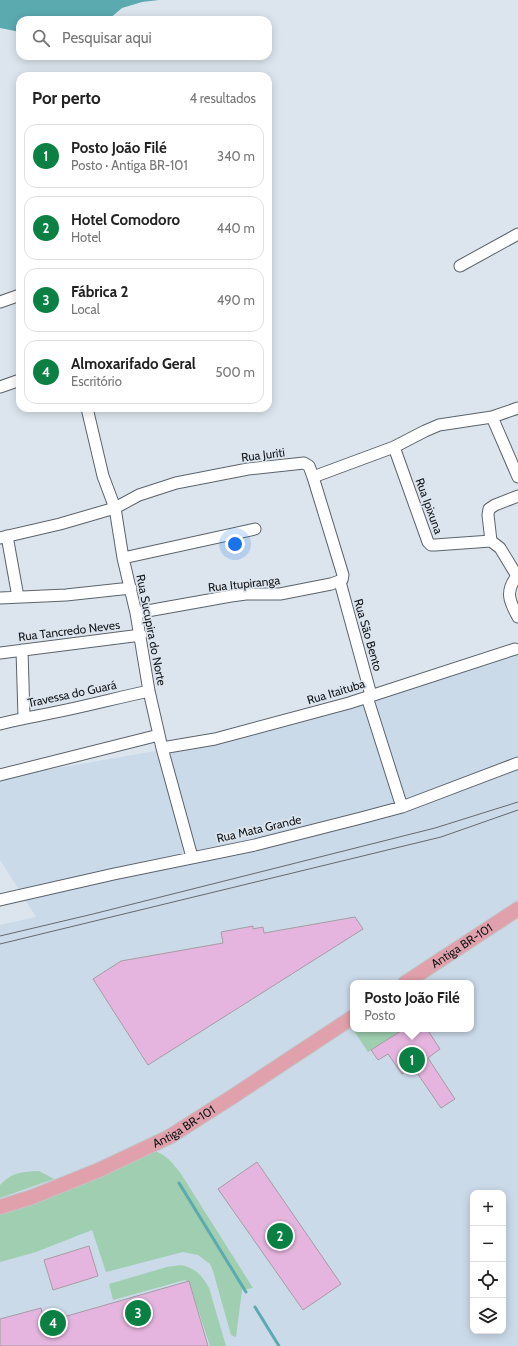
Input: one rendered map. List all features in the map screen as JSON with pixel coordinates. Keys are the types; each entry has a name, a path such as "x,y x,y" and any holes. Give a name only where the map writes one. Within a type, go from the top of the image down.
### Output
{"main road":[{"name":"Antiga BR-101","path":"410,980 518,909"},
{"name":"Antiga BR-101","path":"0,1207 32,1197 93,1172 169,1137 350,1019"}],"street":[{"path":"460,266 518,234"},
{"path":"0,302 16,296"},
{"path":"0,387 16,381"},
{"path":"313,477 394,447 440,425 492,417 518,408"},
{"name":"Rua Sucupira do Norte","path":"88,412 103,476 115,508 123,558 141,635 149,691 162,748 192,857"},
{"path":"492,417 518,477"},
{"name":"Rua Ipixuna","path":"394,447 428,542 431,545 491,541"},
{"name":"Rua Juriti","path":"3,537 60,524 115,508 139,495 160,488 248,469 304,464 309,466 313,477"},
{"name":"Rua São Bento","path":"313,477 343,575 343,578 335,583 402,807"},
{"path":"518,496 490,508 488,511 491,541 500,548 518,575 511,584 509,596 518,617"},
{"path":"123,558 255,529"},
{"path":"3,537 18,597"},
{"name":"Rua Itupiranga","path":"136,613 246,594 280,594 335,583"},
{"path":"0,598 66,595 131,588"},
{"name":"Rua Tancredo Neves","path":"0,652 141,635"},
{"name":"Rua Itaituba","path":"162,748 215,739 322,711 515,649"},
{"path":"22,650 24,717"},
{"name":"Travessa do Guará","path":"0,724 24,717 67,710 149,691"},
{"path":"0,775 159,734"},
{"name":"Rua Mata Grande","path":"0,900 48,888 255,845 402,807 518,764"}],"shaded area":[{"path":"518,649 518,1346 0,1346 0,925 36,917 0,860 0,778 178,747"}],"green space":[{"path":"355,1032 399,1032 368,1052"},
{"path":"146,1148 162,1154 170,1160 181,1174 253,1288 242,1290 236,1337 231,1335 210,1264 198,1255 183,1252 106,1272 92,1230 36,1252 0,1262 0,1208"},
{"path":"39,1171 54,1179 0,1198 0,1185 9,1177 22,1172"},
{"path":"181,1265 198,1273 204,1279 209,1288 226,1346 210,1346 189,1282 185,1280 113,1300 109,1284 167,1267"}],"water":[{"path":"0,0 159,0 142,2 122,8 113,16 16,16 16,31 0,28"}],"building":[{"path":"355,917 363,929 148,1065 93,979 121,961 223,943 221,932 253,926 253,929 263,927 264,933"},
{"path":"399,1032 429,1032 440,1049 428,1058 455,1099 441,1108 413,1067 402,1074 388,1054 378,1060 371,1050"},
{"path":"257,1162 341,1284 303,1310 218,1189"},
{"path":"89,1246 98,1276 53,1290 44,1260"},
{"path":"189,1281 208,1346 0,1346 0,1319 41,1308 44,1320 60,1316 60,1318"}],"waterway":[{"path":"179,1183 246,1292"},
{"path":"255,1307 279,1346"}],"tram line":[{"path":"0,936 435,828 518,802"},
{"path":"0,944 441,837 518,810"}],"place":[{"name":"Posto João Filé","path":"412,1060"},
{"name":"Hotel Comodoro","path":"280,1236"},
{"name":"Fábrica 2","path":"138,1313"},
{"name":"Almoxarifado Geral","path":"53,1323"}]}
